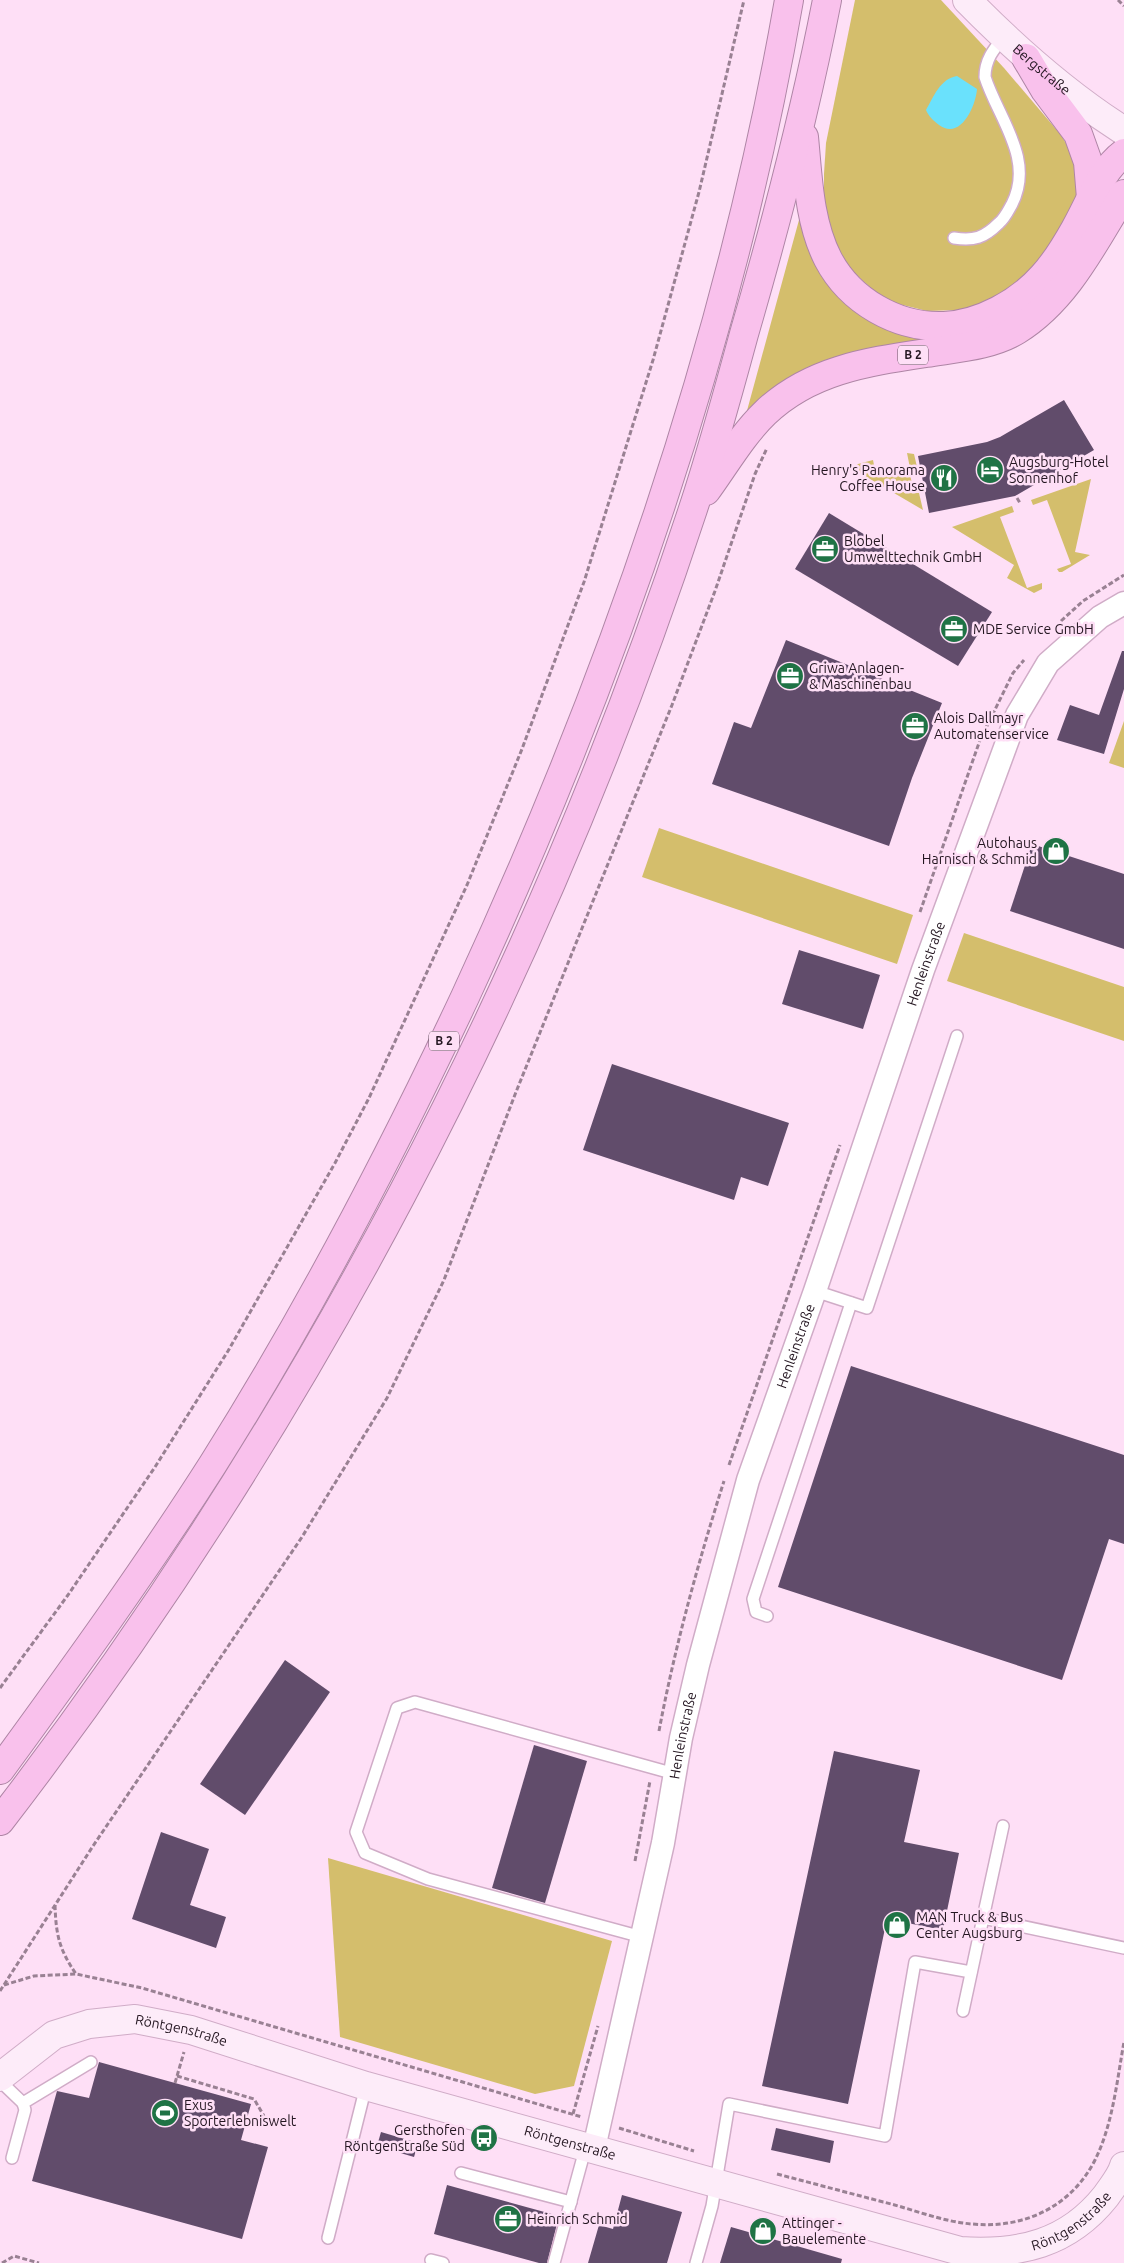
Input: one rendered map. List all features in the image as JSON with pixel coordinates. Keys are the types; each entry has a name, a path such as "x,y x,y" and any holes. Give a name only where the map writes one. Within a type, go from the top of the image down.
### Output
{"highway":[{"name":"B 2","path":"0,1770 145,1567 215,1461 292,1330 366,1197 421,1088 498,924 548,811 605,661 653,527 693,402 738,238 789,0"},
{"name":"B 2","path":"0,1821 88,1703 165,1591 239,1477 319,1345 403,1191 485,1027 576,822 635,673 693,509 763,269 802,123 827,0"},
{"path":"1026,58 1045,90 1078,134 1088,162 1091,198"},
{"name":"B 2","path":"802,123 811,202 817,228 828,259 841,280 859,298 883,313 912,323 944,326 971,321 992,313 1027,292 1057,258 1108,167 1124,153"},
{"name":"B 2","path":"693,509 764,414 804,384 833,372 864,363 979,344 1016,331 1046,308 1073,275 1124,194"}],"street":[{"name":"Bergstraße","path":"967,0 1026,58 1080,102 1124,131"},
{"name":"Henleinstraße","path":"590,2147 642,1937 663,1843 675,1774 698,1665 748,1480 815,1291 923,970 1016,715 1048,663 1100,617 1124,603"},
{"name":"Röntgenstraße","path":"0,2079 54,2035 89,2024 135,2019 191,2030 366,2086 960,2251 989,2253 1019,2250 1045,2243 1072,2228 1087,2216 1112,2187 1124,2166"}],"lane":[{"path":"954,238 969,240 992,230 1002,221 1016,196 1019,170 1015,146 985,77 985,66 1004,37"},
{"path":"815,1291 867,1308 957,1036"},
{"path":"767,1616 756,1612 753,1599 851,1302"},
{"path":"642,1937 428,1879 365,1853 356,1832 397,1708 414,1702 675,1774"},
{"path":"964,2010 1003,1826"},
{"path":"983,1918 1124,1948"},
{"path":"696,2263 712,2206 729,2104 885,2136 915,1962 971,1972"},
{"path":"23,2103 91,2062"},
{"path":"0,2079 23,2103 25,2110 12,2158"},
{"path":"328,2238 366,2086"},
{"path":"554,2263 571,2202 590,2147"},
{"path":"461,2173 571,2202"},
{"path":"431,2260 443,2263"}],"path":[{"path":"0,1688 68,1595 144,1483 228,1351 365,1106 467,886 522,750 587,572 653,360 697,202 744,0"},
{"path":"1118,0 1124,6"},
{"path":"0,1991 55,1905 302,1537 387,1398 444,1280 516,1092 672,705 715,591 755,474 769,445"},
{"path":"1017,498 1020,504"},
{"path":"55,1905 56,1933 60,1948 76,1974"},
{"path":"175,2083 191,2030"},
{"path":"177,2076 254,2099 264,2116"},
{"path":"2,2263 14,2256 39,2263"}],"shaded area":[{"path":"855,0 941,0 1004,68 1061,135 1077,162 1080,185 1072,211 1028,277 983,305 959,310 927,311 891,302 872,289 849,268 836,246 824,201 826,143"},
{"path":"802,209 888,323 1038,304 745,418"},
{"path":"907,453 914,454 917,467 909,470 914,493 919,493 923,510 853,469 858,464 873,460 876,475 910,468"},
{"path":"1091,479 1075,552 1090,555 1059,572 1057,569 1071,564 1047,500 1033,505 1031,500"},
{"path":"1012,506 1014,512 1000,517 1027,588 1042,583 1042,589 1034,593 1007,578 1014,565 952,527"},
{"path":"1124,721 1124,768 1109,763"},
{"path":"659,828 913,915 897,964 642,877"},
{"path":"964,933 1124,987 1124,1041 947,981"},
{"path":"328,1858 612,1941 574,2086 535,2094 340,2037"}],"water":[{"path":"957,76 977,89 976,96 966,119 960,125 947,129 935,122 926,110 942,84"}],"building":[{"name":"Augsburg-Hotel Sonnenhof","path":"1064,400 1094,450 1015,496 929,513 918,456 987,442 1000,437"},
{"path":"829,513 992,612 958,666 795,569"},
{"path":"786,640 942,703 912,778 889,846 712,784 734,722 751,728"},
{"path":"1122,651 1124,651 1124,689 1104,754 1057,740 1070,705 1099,715"},
{"path":"1032,844 1124,874 1124,949 1010,911"},
{"path":"799,950 880,975 863,1029 782,1004"},
{"path":"612,1064 789,1123 768,1186 741,1177 734,1200 583,1150"},
{"path":"851,1366 1124,1455 1124,1544 1109,1539 1062,1680 778,1587"},
{"path":"285,1660 330,1692 245,1815 200,1784"},
{"path":"534,1745 587,1761 545,1903 492,1888"},
{"path":"834,1751 920,1770 904,1842 959,1853 943,1930 887,1919 848,2104 762,2086"},
{"path":"161,1832 209,1849 190,1905 226,1917 216,1948 132,1919"},
{"path":"99,2062 251,2104 241,2140 268,2147 242,2239 32,2181 57,2091 89,2098"},
{"path":"776,2128 834,2141 830,2163 771,2150"},
{"path":"381,2132 418,2143 414,2157 377,2146"},
{"path":"447,2185 559,2216 547,2263 539,2263 434,2234"},
{"path":"622,2195 682,2212 667,2263 588,2263 599,2225 613,2229"},
{"path":"731,2227 842,2259 841,2263 720,2263"}],"place":[{"name":"Augsburg-Hotel Sonnenhof","path":"990,470"},
{"name":"Henry's Panorama Coffee House","path":"944,478"},
{"name":"Blobel Umwelttechnik GmbH","path":"825,549"},
{"name":"MDE Service GmbH","path":"954,629"},
{"name":"Griwa Anlagen- & Maschinenbau","path":"790,676"},
{"name":"Alois Dallmayr Automatenservice","path":"915,726"},
{"name":"Autohaus Harnisch & Schmid","path":"1056,851"},
{"name":"MAN Truck & Bus Center Augsburg","path":"897,1925"},
{"name":"Exus Sporterlebniswelt","path":"165,2113"},
{"name":"Gersthofen Röntgenstraße Süd","path":"484,2138"},
{"name":"Heinrich Schmid","path":"508,2219"},
{"name":"Attinger - Bauelemente","path":"763,2231"}]}
